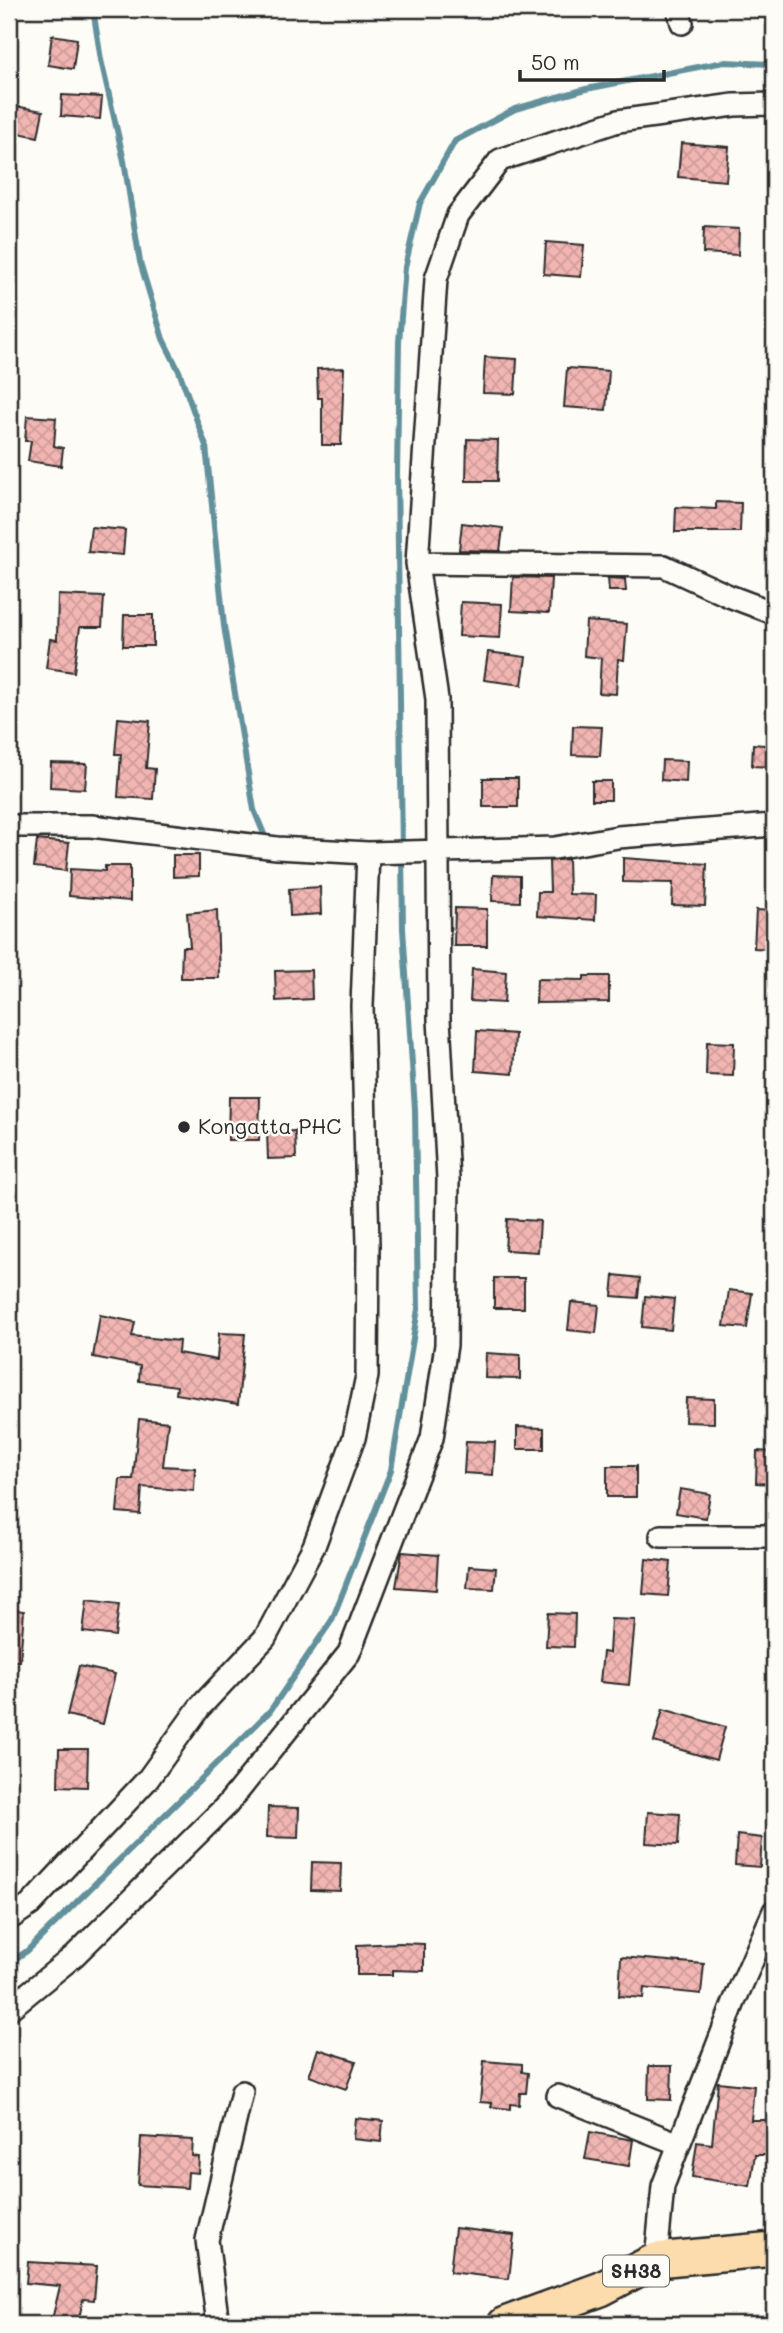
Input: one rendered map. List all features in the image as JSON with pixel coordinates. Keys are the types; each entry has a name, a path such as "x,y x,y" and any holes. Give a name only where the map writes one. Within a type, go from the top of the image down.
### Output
{"main road":[{"name":"SH38","path":"505,2324 601,2288 656,2260 774,2249"}],"street":[{"path":"9,2009 74,1956 227,1805 349,1653 432,1438 446,1331 448,1179 429,853 437,699 417,563 436,279 458,215 500,160 618,121 734,105 774,104"},
{"path":"417,563 664,566 774,613"},
{"path":"9,826 91,826 277,848 429,853 555,848 618,838 774,825"},
{"path":"9,1919 30,1905 148,1779 199,1708 264,1638 314,1546 354,1438 367,1376 368,1245 362,1006 368,853"},
{"path":"661,1536 774,1536"},
{"path":"656,2260 663,2186 734,2002 774,1911"},
{"path":"218,2324 207,2240 242,2092"},
{"path":"558,2096 679,2144"}],"building":[{"path":"52,35 77,39 73,69 48,65"},
{"path":"62,95 102,97 100,119 61,116"},
{"path":"9,105 43,111 38,137 9,131"},
{"path":"681,143 729,147 726,181 678,177"},
{"path":"704,227 739,229 738,255 703,253"},
{"path":"546,242 584,245 581,277 544,274"},
{"path":"485,357 517,359 515,394 483,393"},
{"path":"344,368 341,445 322,445 322,398 318,398 317,369"},
{"path":"567,368 609,371 606,410 564,407"},
{"path":"27,416 56,418 54,446 63,448 61,466 28,461 31,441 25,441"},
{"path":"467,439 498,440 497,481 466,481"},
{"path":"716,502 741,503 740,532 675,532 676,507 716,509"},
{"path":"462,523 503,528 500,551 459,550"},
{"path":"91,527 125,530 123,555 88,552"},
{"path":"513,577 551,578 549,613 511,611"},
{"path":"608,578 625,579 626,591 609,591"},
{"path":"58,595 104,597 102,627 80,627 74,672 46,668 50,639 57,640"},
{"path":"461,602 502,604 500,638 459,636"},
{"path":"124,615 153,615 153,646 123,646"},
{"path":"586,621 627,624 624,660 618,659 616,694 599,693 601,658 584,656"},
{"path":"488,652 526,657 522,685 484,680"},
{"path":"118,718 150,721 146,768 155,769 153,799 118,797 121,754 115,754"},
{"path":"573,726 602,727 600,756 572,755"},
{"path":"753,744 774,746 774,767 752,766"},
{"path":"662,760 687,761 686,782 661,780"},
{"path":"51,763 87,764 85,789 50,787"},
{"path":"483,778 518,778 518,807 483,807"},
{"path":"592,781 611,781 611,800 592,800"},
{"path":"37,840 69,843 66,871 34,867"},
{"path":"173,855 199,855 199,876 173,877"},
{"path":"623,858 707,864 705,906 672,905 673,883 623,882"},
{"path":"568,859 569,894 596,895 595,920 537,916 538,892 550,892 549,861"},
{"path":"105,866 130,866 130,901 69,896 70,869 105,871"},
{"path":"493,875 520,876 520,902 492,901"},
{"path":"320,887 321,914 290,916 289,889"},
{"path":"455,908 487,909 487,946 454,946"},
{"path":"217,910 219,978 181,978 182,947 190,947 187,913"},
{"path":"756,910 774,911 774,949 754,948"},
{"path":"472,969 506,972 504,1003 470,1001"},
{"path":"311,970 312,999 276,1001 275,971"},
{"path":"584,976 609,976 609,1002 536,1003 537,979 584,980"},
{"path":"477,1031 515,1034 513,1074 475,1071"},
{"path":"707,1042 734,1043 733,1076 706,1075"},
{"path":"229,1097 260,1097 259,1140 228,1140"},
{"path":"295,1131 296,1158 268,1159 267,1132"},
{"path":"507,1219 540,1221 538,1252 505,1250"},
{"path":"614,1275 640,1278 638,1298 612,1296"},
{"path":"494,1278 524,1278 524,1308 494,1308"},
{"path":"729,1290 752,1293 747,1328 724,1326"},
{"path":"645,1296 674,1299 671,1330 642,1327"},
{"path":"571,1302 599,1305 596,1333 568,1330"},
{"path":"100,1315 135,1322 132,1336 179,1341 178,1353 217,1360 219,1333 245,1334 238,1404 176,1394 177,1386 139,1381 140,1366 93,1357"},
{"path":"486,1353 520,1355 520,1379 485,1378"},
{"path":"686,1398 714,1399 714,1423 685,1422"},
{"path":"139,1419 168,1422 163,1466 195,1468 194,1491 142,1487 140,1514 117,1512 120,1479 133,1479"},
{"path":"517,1427 544,1428 544,1449 517,1449"},
{"path":"466,1441 495,1442 493,1475 464,1473"},
{"path":"757,1451 774,1452 774,1484 756,1483"},
{"path":"607,1466 636,1466 636,1497 607,1497"},
{"path":"680,1489 710,1494 706,1518 676,1513"},
{"path":"402,1552 438,1555 436,1590 396,1587"},
{"path":"646,1559 671,1562 668,1596 643,1594"},
{"path":"469,1566 496,1568 494,1589 467,1588"},
{"path":"87,1600 119,1604 115,1636 83,1632"},
{"path":"9,1609 24,1611 20,1661 9,1661"},
{"path":"548,1613 575,1614 574,1647 546,1646"},
{"path":"611,1619 635,1620 629,1685 600,1682 603,1652 609,1653"},
{"path":"79,1666 115,1674 103,1724 67,1715"},
{"path":"663,1709 725,1727 716,1760 654,1742"},
{"path":"59,1749 88,1749 87,1787 58,1786"},
{"path":"268,1807 299,1808 298,1838 267,1837"},
{"path":"648,1812 680,1814 678,1845 646,1843"},
{"path":"737,1835 762,1838 760,1867 735,1865"},
{"path":"312,1862 341,1863 340,1891 311,1890"},
{"path":"424,1944 424,1971 392,1970 392,1975 357,1975 357,1945"},
{"path":"621,1957 704,1964 701,1994 644,1988 643,1998 619,1996"},
{"path":"318,2049 356,2061 346,2089 309,2076"},
{"path":"484,2061 522,2064 522,2072 528,2073 526,2093 520,2093 519,2105 510,2104 510,2109 491,2107 492,2103 480,2102"},
{"path":"649,2066 672,2066 671,2100 648,2099"},
{"path":"718,2082 754,2086 751,2120 774,2120 774,2155 755,2155 750,2186 692,2177 697,2142 712,2144"},
{"path":"355,2118 383,2121 381,2142 353,2139"},
{"path":"590,2132 633,2140 629,2166 585,2159"},
{"path":"141,2137 193,2140 192,2156 199,2157 198,2173 188,2172 187,2188 138,2185"},
{"path":"455,2228 514,2235 509,2279 450,2272"},
{"path":"28,2262 97,2266 94,2300 83,2299 78,2324 51,2324 60,2286 26,2283"}],"waterway":[{"path":"93,9 101,60 124,161 140,262 163,339 179,371 206,446 224,626 254,810 264,834"},
{"path":"9,1963 27,1951 270,1711 332,1620 391,1470 418,1309 415,1109 403,929 397,473 399,342 405,267 420,203 455,141 515,109 586,89 724,62 774,64"}],"place":[{"name":"Kongatta PHC","path":"184,1127"}]}
